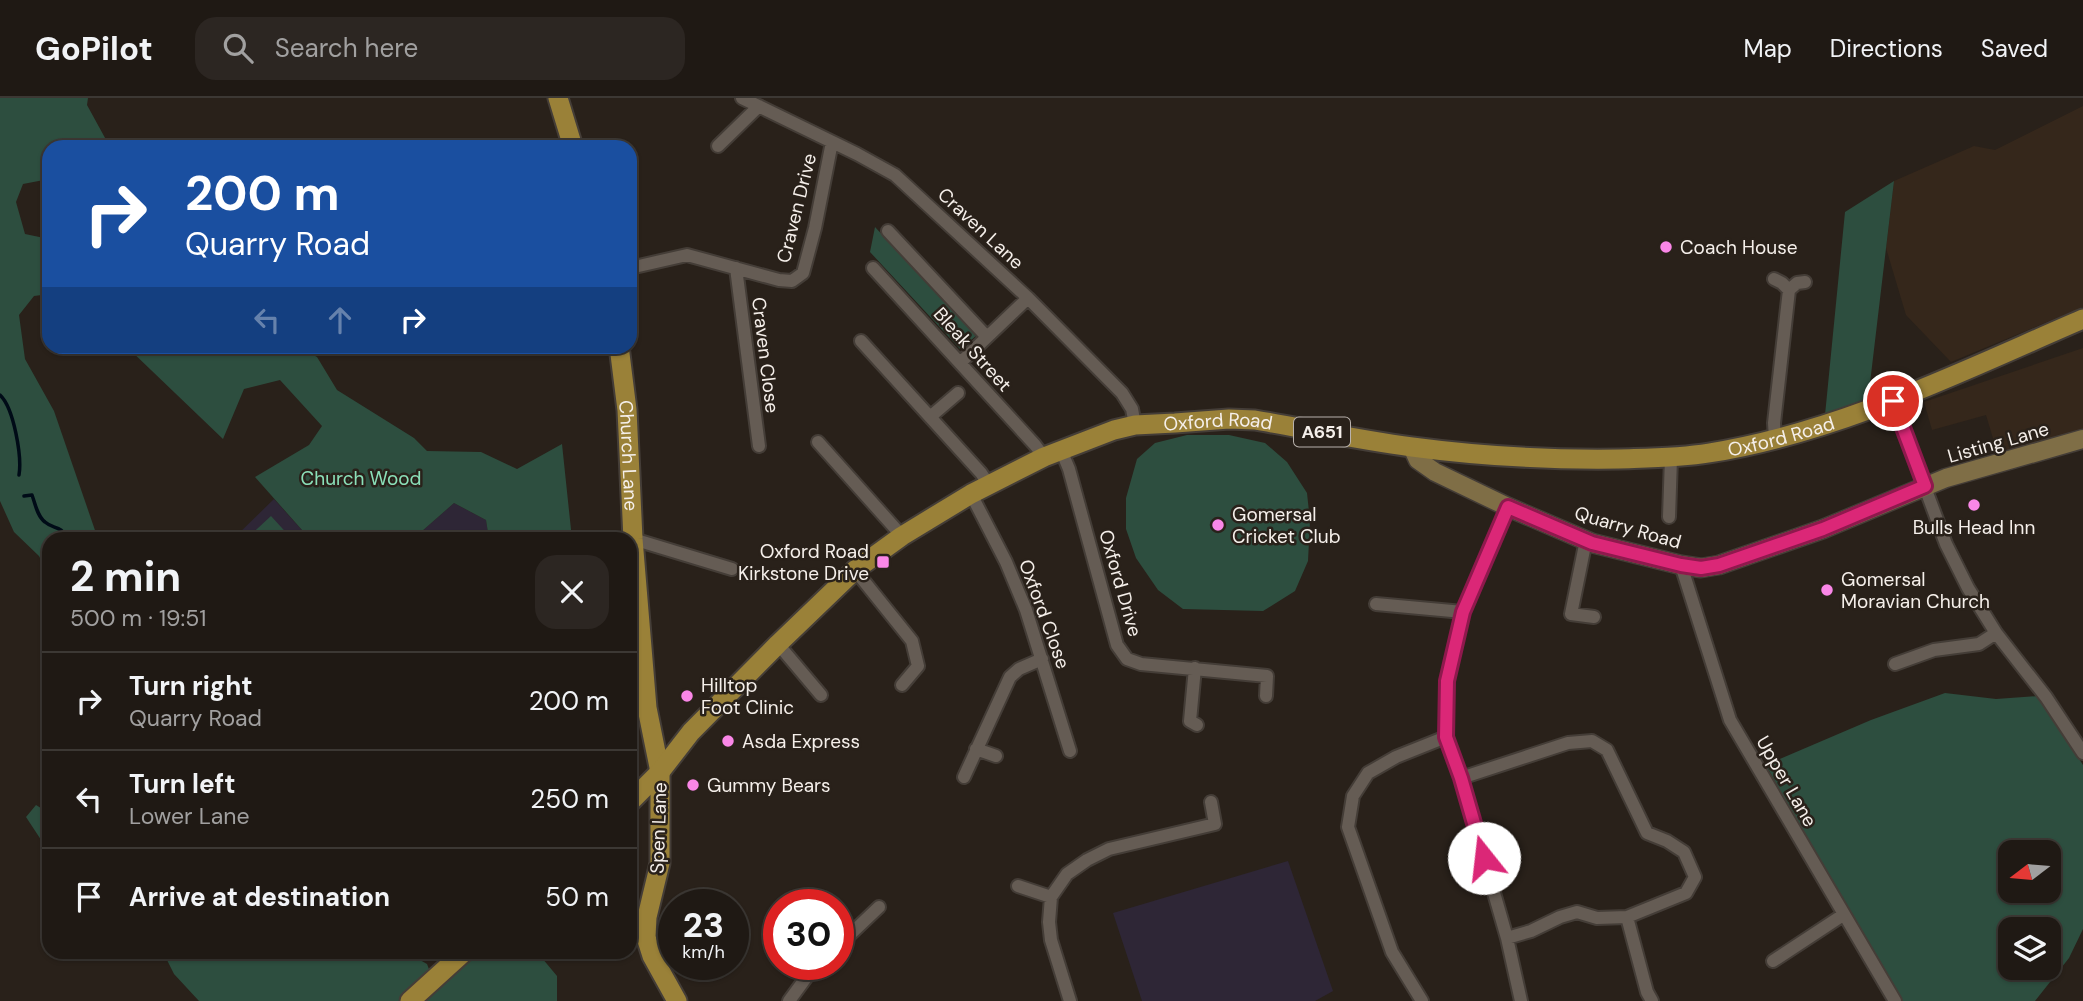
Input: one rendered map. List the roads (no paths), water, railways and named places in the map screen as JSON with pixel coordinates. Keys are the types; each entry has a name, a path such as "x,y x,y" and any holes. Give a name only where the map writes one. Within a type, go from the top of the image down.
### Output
{"main road":[{"path":"558,98 571,140"},
{"name":"Oxford Road","path":"637,795 660,772 691,732 855,570 902,536 971,494 1052,454 1114,430 1135,425 1255,420 1412,447 1574,459 1671,458 1710,453 1829,424 1893,401 2083,319"},
{"name":"Church Lane","path":"620,354 627,410 633,532"},
{"name":"Church Lane","path":"637,587 647,708 660,772"},
{"name":"Spen Lane","path":"660,772 660,863 647,917 646,937 652,956 677,1001"},
{"path":"410,1001 456,959"}],"street":[{"name":"Craven Lane","path":"742,98 895,175 1028,298 1122,393 1132,409 1135,425"},
{"path":"718,146 759,106"},
{"name":"Craven Drive","path":"637,266 687,255 779,280 792,281 803,273 832,142"},
{"path":"888,231 987,337"},
{"name":"Craven Close","path":"736,268 759,446"},
{"name":"Bleak Street","path":"873,268 1035,444 1052,454"},
{"path":"1774,279 1789,290"},
{"path":"1774,439 1789,290 1797,283 1805,282"},
{"path":"960,363 1028,298"},
{"path":"869,344 989,485"},
{"path":"930,417 958,393"},
{"path":"1893,401 1945,544 1968,588 1996,633 2046,697 2083,753"},
{"name":"Listing Lane","path":"1925,486 2083,439"},
{"path":"818,442 902,536"},
{"name":"Quarry Road","path":"1412,447 1418,460 1435,472 1586,540 1701,568 1719,565 1823,529 1925,486"},
{"name":"Oxford Drive","path":"1052,454 1069,469 1117,645 1127,659 1142,664 1267,676 1266,696"},
{"path":"1669,517 1671,458"},
{"name":"Oxford Close","path":"971,494 1010,569 1042,659 1070,751"},
{"path":"1508,507 1463,612 1447,681 1446,737 1461,778 1507,938 1521,1001"},
{"path":"637,540 732,569"},
{"path":"1586,540 1571,614 1594,617"},
{"name":"Upper Lane","path":"1681,565 1730,720 1895,1001"},
{"path":"855,570 912,641 918,666 902,685"},
{"path":"1376,604 1463,612"},
{"path":"1895,664 1934,650 1979,644 1996,633"},
{"path":"778,644 821,695"},
{"path":"964,777 1010,677 1019,668 1042,659"},
{"path":"1190,724 1195,668"},
{"path":"1422,1001 1392,952 1348,827 1353,796 1368,773 1396,757 1446,737"},
{"path":"1461,778 1568,743 1592,741 1607,750 1647,832 1684,852 1695,877 1686,893 1627,917 1597,918 1577,912 1507,938"},
{"path":"976,749 996,756"},
{"path":"1070,1001 1051,940 1049,922 1051,897 1067,874 1109,849 1215,824 1211,802"},
{"path":"1018,886 1051,897"},
{"path":"854,931 879,908"},
{"path":"1773,961 1843,915"},
{"path":"1627,917 1647,992 1652,1001"},
{"path":"789,1001 804,980"}],"waterway":[{"path":"0,395 9,410 16,433 19,475"},
{"path":"24,496 32,495 42,519 63,532"}],"place":[{"name":"Coach House","path":"1666,247"},
{"name":"Bulls Head Inn","path":"1974,505"},
{"name":"Gomersal Cricket Club","path":"1218,525"},
{"name":"Oxford Road Kirkstone Drive","path":"883,562"},
{"name":"Gomersal Moravian Church","path":"1827,590"},
{"name":"Hilltop Foot Clinic","path":"687,696"},
{"name":"Asda Express","path":"728,741"},
{"name":"Gummy Bears","path":"693,785"}],"park label":[{"name":"Church Wood","path":"361,478"}]}
